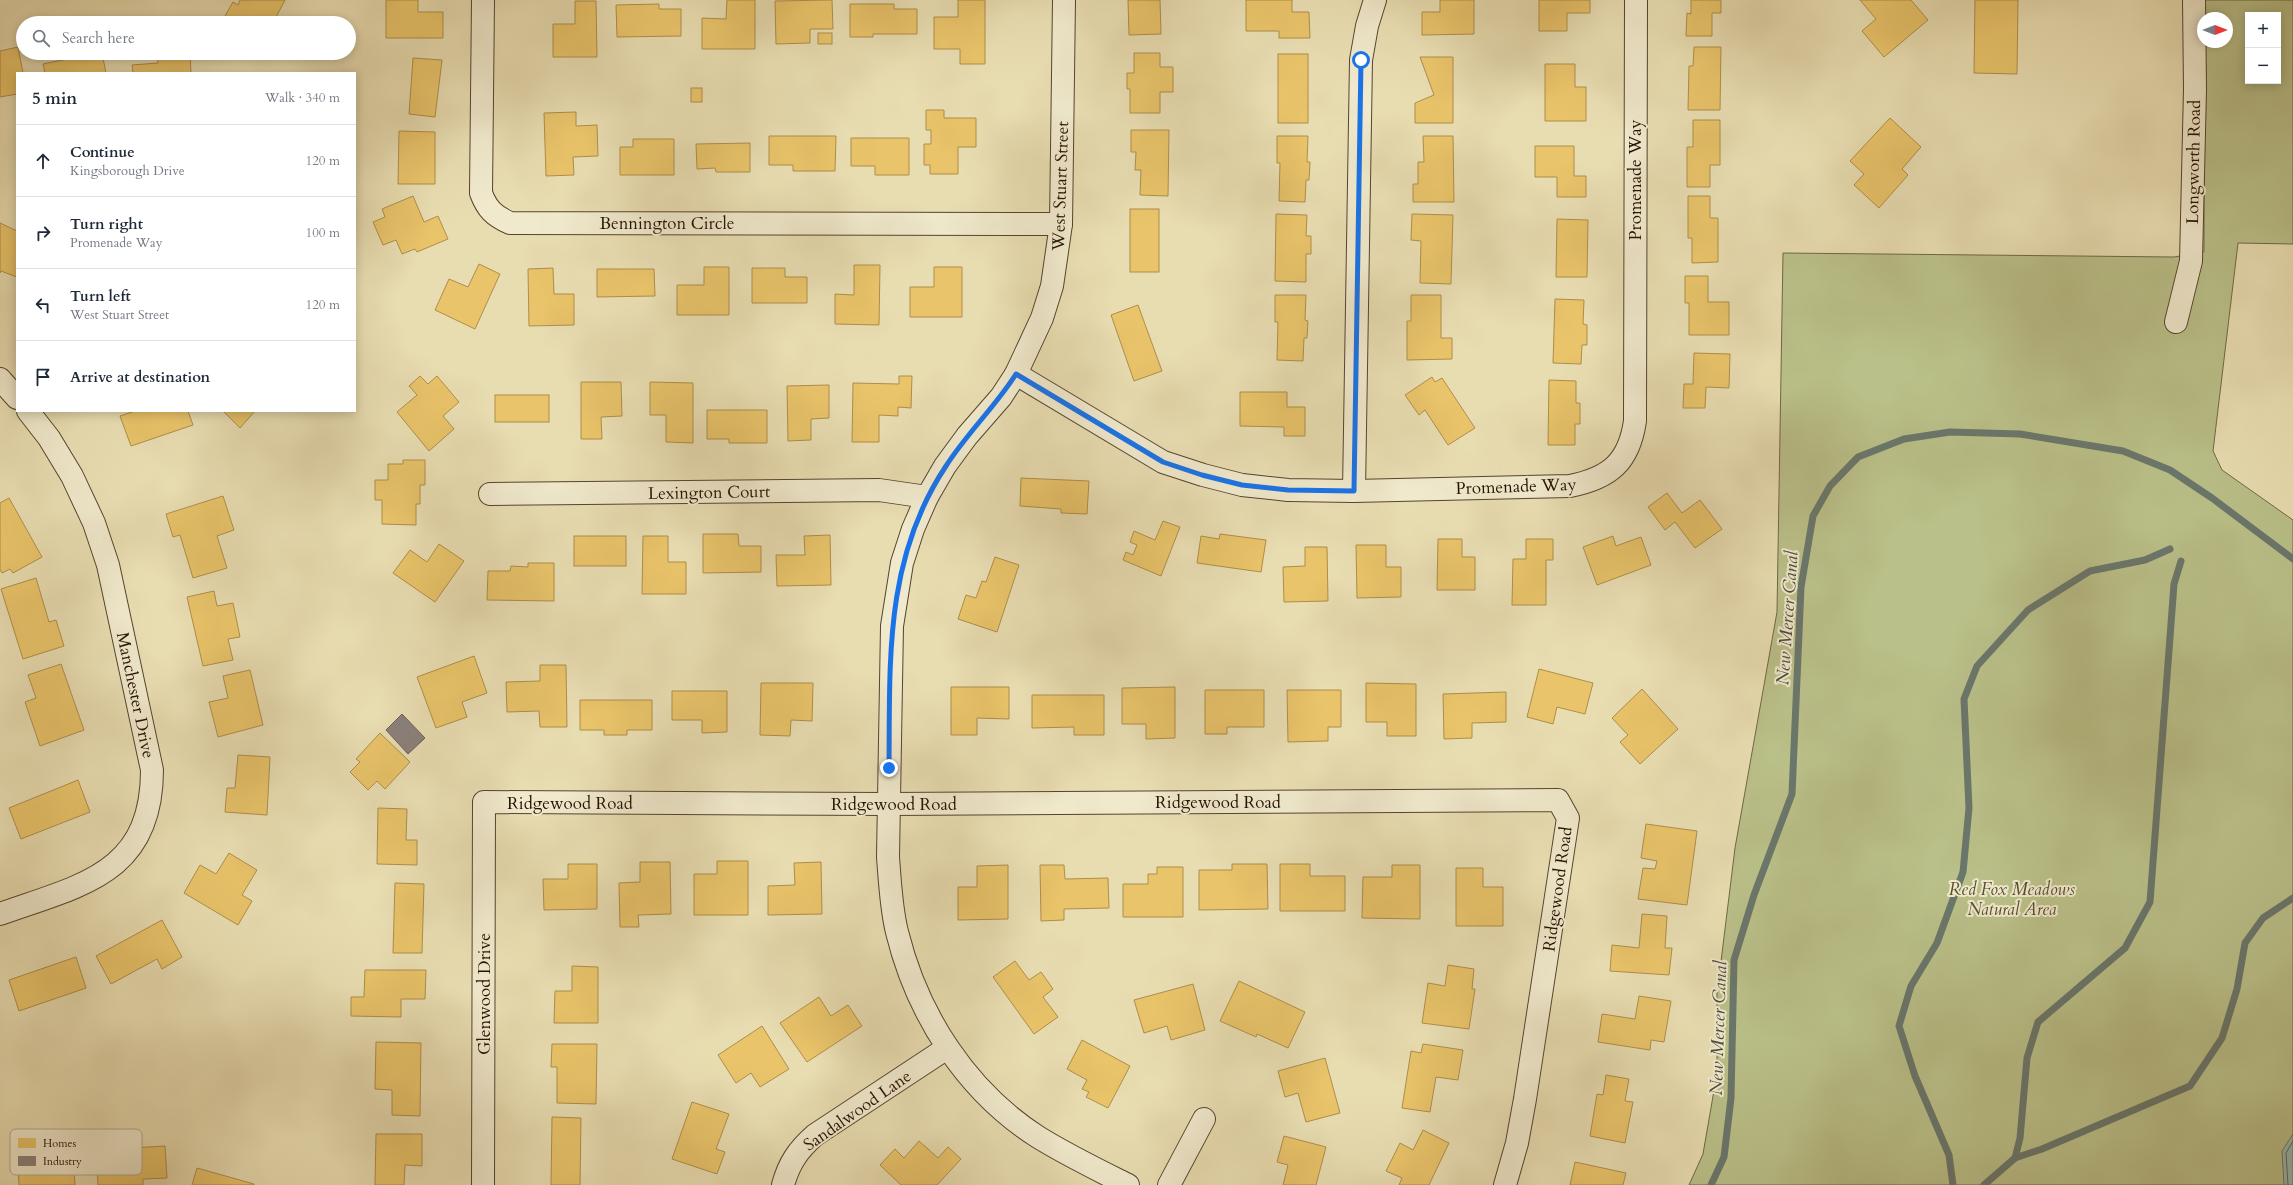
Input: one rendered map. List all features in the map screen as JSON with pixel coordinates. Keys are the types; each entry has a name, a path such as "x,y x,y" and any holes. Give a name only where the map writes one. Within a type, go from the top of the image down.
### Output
{"street":[{"name":"Bennington Circle","path":"483,0 481,193 486,206 491,212 496,217 510,223 1061,224"},
{"name":"West Stuart Street","path":"1064,0 1061,224 1052,286 1040,324 1016,374 1001,397 967,436 945,466 927,497 913,529 902,563 895,596 890,671 888,804 890,892 896,931 909,973 925,1010 947,1048 1000,1108 1030,1131 1071,1157 1128,1185"},
{"path":"1354,491 1361,60 1367,26 1375,0"},
{"name":"Promenade Way","path":"1016,374 1163,462 1202,475 1242,485 1288,490 1354,491 1570,486 1593,482 1613,470 1625,456 1632,439 1634,421 1636,0"},
{"name":"Longworth Road","path":"2176,322 2191,261 2195,89 2194,0"},
{"name":"Manchester Drive","path":"0,914 85,883 100,876 118,862 139,834 146,820 152,793 152,770 108,565 94,523 72,476 49,438 29,412"},
{"name":"Lexington Court","path":"490,494 879,490 927,497"},
{"name":"Ridgewood Road","path":"484,802 888,804 1558,800 1568,818 1524,1106 1517,1143 1505,1185"},
{"name":"Glenwood Drive","path":"483,1185 484,802"},
{"name":"Sandalwood Lane","path":"783,1185 788,1166 799,1149 815,1135 947,1048"},
{"path":"1169,1185 1204,1119"}],"green space":[{"name":"Red Fox Meadows Natural Area","path":"2204,0 2293,0 2293,244 2238,243 2213,451 2222,470 2293,520 2293,1185 1689,1185 1703,1154 1717,1073 1717,994 1735,848 1777,612 1783,253 2174,257 2204,252 2204,48 2233,48 2233,12 2204,12"}],"water":[{"path":"2293,1134 2293,1185 2284,1185 2282,1151"}],"building: Homes":[{"path":"240,0 285,0 277,16 225,16 233,2 238,5"},
{"path":"386,0 418,0 418,12 443,12 443,38 386,38"},
{"path":"727,0 755,0 755,49 702,49 702,18 726,19"},
{"path":"832,0 833,29 810,29 810,43 776,44 775,1"},
{"path":"958,0 985,0 985,64 960,64 960,49 934,49 934,17 958,17"},
{"path":"1128,0 1160,0 1161,34 1129,35"},
{"path":"1246,0 1292,0 1292,12 1309,12 1310,38 1279,38 1279,31 1246,31"},
{"path":"1440,0 1474,0 1474,34 1422,35 1422,12 1440,12"},
{"path":"1539,0 1590,0 1590,13 1567,13 1567,31 1539,31"},
{"path":"1691,0 1721,0 1721,13 1712,13 1712,36 1686,36 1687,13 1691,14"},
{"path":"1860,0 1911,0 1928,20 1884,57 1862,31 1876,19"},
{"path":"1975,0 2018,0 2017,74 1974,73"},
{"path":"575,1 596,1 597,57 553,57 553,24 575,24"},
{"path":"659,4 659,9 681,9 681,36 617,37 616,5"},
{"path":"850,4 894,4 894,9 917,9 917,34 873,34 873,37 850,37"},
{"path":"818,33 832,33 832,44 818,44"},
{"path":"16,47 16,60 20,60 23,72 16,72 16,94 0,97 0,51"},
{"path":"1694,47 1721,47 1720,110 1688,110 1689,66 1693,66"},
{"path":"1134,53 1160,53 1160,67 1173,67 1173,92 1160,92 1160,113 1130,113 1130,89 1127,89 1127,73 1134,73"},
{"path":"1278,54 1308,54 1308,123 1278,123"},
{"path":"1420,57 1453,57 1453,123 1415,123 1415,103 1434,95"},
{"path":"413,58 442,60 435,117 409,114"},
{"path":"62,60 103,60 106,72 45,72 43,64"},
{"path":"158,60 190,60 191,72 133,72 132,65 158,63"},
{"path":"1545,64 1575,64 1575,87 1586,87 1586,121 1545,121"},
{"path":"691,88 702,88 702,102 691,102"},
{"path":"926,110 944,110 944,118 976,118 976,147 958,147 958,174 930,174 930,165 924,165 924,144 931,144 931,130 926,130"},
{"path":"576,112 576,126 597,125 598,156 573,157 574,175 546,176 544,113"},
{"path":"1890,118 1921,147 1902,169 1908,175 1879,208 1854,185 1864,174 1850,161"},
{"path":"1693,120 1720,120 1720,165 1710,165 1710,187 1687,187 1687,147 1693,147"},
{"path":"1131,130 1169,130 1168,196 1140,195 1141,170 1135,170 1136,152 1131,152"},
{"path":"399,131 435,132 435,184 398,184"},
{"path":"769,136 836,136 835,171 793,171 793,165 769,165"},
{"path":"1277,136 1308,136 1307,162 1310,162 1309,180 1306,180 1305,202 1279,201 1280,163 1277,163"},
{"path":"1423,136 1453,136 1454,202 1413,202 1413,184 1418,184 1418,162 1424,162"},
{"path":"851,138 909,138 909,175 875,175 875,166 851,166"},
{"path":"633,139 674,139 674,175 620,175 620,147 633,147"},
{"path":"750,143 750,172 716,172 715,168 697,169 696,144"},
{"path":"1535,146 1574,146 1574,176 1586,176 1586,197 1557,197 1557,177 1535,177"},
{"path":"413,196 424,222 438,216 448,239 417,252 415,249 402,254 396,240 383,245 373,222 385,217 382,209"},
{"path":"1688,196 1710,196 1710,218 1718,218 1718,262 1692,263 1692,238 1688,238"},
{"path":"1130,209 1159,209 1159,272 1130,272"},
{"path":"1276,214 1307,215 1306,236 1311,236 1311,254 1306,254 1306,282 1275,281"},
{"path":"1412,214 1453,215 1451,284 1420,283 1421,241 1411,240"},
{"path":"1557,219 1588,220 1587,277 1556,277"},
{"path":"0,223 16,231 16,277 1,271 0,273"},
{"path":"479,264 500,274 475,329 435,310 449,279 468,287"},
{"path":"854,265 880,265 879,325 835,324 835,294 854,295"},
{"path":"704,267 729,267 729,315 677,315 677,285 704,285"},
{"path":"934,267 962,267 962,317 910,317 910,287 934,287"},
{"path":"553,268 554,294 574,294 574,325 529,326 528,269"},
{"path":"752,268 785,268 785,277 807,277 807,303 752,303"},
{"path":"597,269 654,269 655,296 597,297"},
{"path":"1685,276 1708,276 1708,302 1729,302 1729,335 1689,335 1689,303 1685,303"},
{"path":"1275,295 1306,295 1305,320 1308,321 1307,338 1304,338 1303,361 1277,360 1278,322 1275,322"},
{"path":"1411,295 1441,295 1441,338 1452,338 1452,359 1407,360 1407,321 1411,321"},
{"path":"1555,299 1584,300 1583,324 1587,325 1587,345 1582,345 1581,364 1553,363"},
{"path":"1138,305 1162,371 1134,381 1111,315"},
{"path":"1694,353 1730,354 1729,388 1706,387 1705,408 1683,408 1684,384 1693,384"},
{"path":"420,376 428,384 437,376 459,402 443,416 454,429 429,451 397,412 417,395 409,386"},
{"path":"899,376 912,376 911,408 898,407 898,416 879,415 879,442 852,442 853,383 899,384"},
{"path":"1432,377 1435,382 1442,378 1475,428 1448,445 1425,410 1419,415 1405,395"},
{"path":"1549,380 1576,381 1576,403 1580,403 1580,424 1575,424 1575,445 1548,445"},
{"path":"581,382 621,382 622,416 601,417 602,439 581,439"},
{"path":"650,382 693,383 693,443 666,442 666,415 650,415"},
{"path":"829,385 829,418 811,419 811,440 788,441 787,386"},
{"path":"1240,392 1287,392 1287,407 1305,407 1305,436 1284,436 1284,427 1240,426"},
{"path":"495,395 549,395 549,422 495,422"},
{"path":"707,410 767,410 767,443 729,443 729,439 707,439"},
{"path":"132,412 188,412 193,425 131,446 120,416"},
{"path":"224,412 254,412 240,428"},
{"path":"403,460 425,460 425,485 420,485 420,504 416,504 416,525 382,524 382,500 375,500 375,480 388,480 388,464 403,464"},
{"path":"1021,478 1089,481 1087,514 1061,513 1061,509 1020,506"},
{"path":"1667,493 1682,513 1700,500 1722,529 1695,548 1675,522 1665,530 1648,507"},
{"path":"223,496 234,530 217,536 227,568 193,578 180,535 173,537 166,514"},
{"path":"9,498 42,557 13,573 10,569 2,573 0,570 0,503"},
{"path":"1163,521 1180,527 1161,576 1123,560 1126,552 1133,555 1137,545 1130,542 1134,531 1155,540"},
{"path":"703,534 738,534 739,546 761,546 761,572 703,573"},
{"path":"1220,534 1266,540 1261,572 1197,563 1201,536 1219,539"},
{"path":"830,535 831,585 777,586 776,555 805,555 804,536"},
{"path":"574,536 626,536 626,566 574,566"},
{"path":"643,536 668,536 668,562 686,562 686,594 642,594"},
{"path":"1613,536 1616,546 1641,537 1651,565 1597,585 1583,547"},
{"path":"1438,539 1462,539 1462,557 1475,557 1475,590 1437,590"},
{"path":"1526,539 1553,539 1553,560 1546,560 1546,605 1512,605 1513,559 1526,559"},
{"path":"439,544 464,561 435,602 393,573 410,550 427,562"},
{"path":"1356,545 1386,545 1386,567 1401,567 1401,597 1357,598"},
{"path":"1305,547 1327,547 1328,601 1284,602 1283,567 1305,566"},
{"path":"995,557 1019,565 997,632 958,619 966,595 976,598 982,581 986,582"},
{"path":"528,563 554,563 554,601 487,600 488,571 510,571 511,566 528,567"},
{"path":"36,578 49,622 56,620 64,646 23,659 1,589"},
{"path":"214,591 217,606 233,603 240,637 228,639 233,660 203,666 187,597"},
{"path":"474,656 487,693 462,702 467,717 436,728 417,677"},
{"path":"61,664 84,730 40,746 25,702 36,698 28,675"},
{"path":"540,665 566,665 567,727 540,727 539,711 507,712 506,682 540,681"},
{"path":"1539,669 1593,683 1585,714 1557,707 1553,724 1527,717"},
{"path":"250,670 263,725 218,737 209,702 228,698 223,676"},
{"path":"761,683 813,683 812,721 791,720 790,736 760,735"},
{"path":"1366,683 1416,684 1416,736 1387,736 1387,722 1366,722"},
{"path":"951,687 1009,687 1009,719 977,718 977,735 951,735"},
{"path":"1175,687 1175,738 1146,739 1146,724 1122,724 1122,688"},
{"path":"1642,689 1678,729 1640,764 1620,742 1628,735 1612,718"},
{"path":"1205,690 1264,690 1264,727 1227,727 1227,734 1205,734"},
{"path":"1287,690 1341,690 1341,727 1328,727 1328,741 1288,742"},
{"path":"672,691 727,691 727,732 702,733 702,720 672,720"},
{"path":"1506,692 1506,722 1472,723 1472,738 1444,739 1443,694"},
{"path":"1032,695 1104,695 1104,735 1074,735 1074,727 1032,728"},
{"path":"580,700 652,700 652,730 627,730 627,735 604,735 604,730 580,730"},
{"path":"380,733 410,762 385,789 377,781 368,790 350,772 360,762 356,759"},
{"path":"238,755 270,757 267,815 225,812 227,788 235,788"},
{"path":"78,780 90,812 21,839 9,808"},
{"path":"378,808 407,809 406,840 417,840 417,865 377,864"},
{"path":"1646,824 1697,831 1687,905 1638,899 1643,868 1655,869 1657,861 1641,858"},
{"path":"229,853 257,870 242,895 252,901 238,925 184,893 200,865 216,874"},
{"path":"717,861 748,861 748,915 694,915 694,874 717,874"},
{"path":"640,862 670,862 671,914 638,915 639,927 620,927 619,883 640,882"},
{"path":"821,862 822,914 768,915 768,886 795,885 794,863"},
{"path":"568,864 597,864 597,909 544,910 543,879 568,879"},
{"path":"1232,864 1267,864 1268,909 1199,910 1199,870 1232,870"},
{"path":"1280,864 1310,864 1310,876 1345,876 1345,911 1280,911"},
{"path":"1008,865 1008,919 958,920 958,887 977,887 977,866"},
{"path":"1040,865 1064,865 1065,879 1108,878 1109,908 1064,909 1064,920 1041,921"},
{"path":"1392,865 1420,865 1420,919 1362,918 1363,877 1392,877"},
{"path":"1157,867 1183,867 1183,917 1123,917 1123,884 1148,884 1148,874 1157,874"},
{"path":"1456,868 1483,868 1483,887 1503,887 1503,926 1456,926"},
{"path":"395,883 424,884 422,953 393,953"},
{"path":"1642,914 1667,916 1665,948 1672,948 1669,975 1610,971 1612,945 1639,948"},
{"path":"162,920 182,957 162,969 157,959 111,984 96,956"},
{"path":"76,957 86,988 19,1011 9,980"},
{"path":"1015,961 1029,980 1041,972 1053,989 1043,997 1058,1017 1034,1034 993,977"},
{"path":"1448,965 1474,969 1472,989 1475,989 1469,1029 1422,1023 1428,983 1445,986"},
{"path":"572,966 598,967 598,1023 554,1023 555,991 572,991"},
{"path":"365,970 426,970 425,999 401,999 401,1017 351,1016 351,997 364,997"},
{"path":"1239,981 1305,1012 1288,1048 1257,1034 1256,1037 1220,1021"},
{"path":"1193,984 1205,1030 1171,1040 1167,1026 1144,1033 1134,1000"},
{"path":"1639,996 1671,1001 1664,1042 1651,1040 1650,1050 1598,1042 1602,1014 1635,1019"},
{"path":"819,997 831,1016 848,1005 862,1026 807,1062 780,1023"},
{"path":"762,1026 789,1069 760,1087 751,1073 736,1083 718,1055"},
{"path":"1082,1040 1130,1066 1108,1108 1086,1097 1089,1092 1082,1089 1087,1080 1067,1069"},
{"path":"376,1042 421,1043 420,1116 392,1115 392,1090 375,1089"},
{"path":"552,1044 597,1044 596,1104 557,1103 557,1067 551,1067"},
{"path":"1423,1044 1463,1050 1458,1080 1436,1077 1430,1112 1402,1108 1411,1051 1421,1053"},
{"path":"1325,1058 1340,1113 1306,1122 1298,1093 1285,1097 1278,1071"},
{"path":"1606,1075 1629,1079 1625,1101 1633,1102 1625,1143 1590,1136 1597,1094 1603,1095"},
{"path":"692,1102 729,1114 716,1149 725,1152 717,1174 672,1159"},
{"path":"552,1117 581,1118 580,1185 551,1185"},
{"path":"1423,1130 1449,1143 1429,1185 1399,1185 1402,1178 1386,1171 1400,1143 1413,1150"},
{"path":"376,1134 422,1134 422,1166 405,1165 404,1185 375,1185"},
{"path":"1284,1136 1326,1147 1316,1185 1283,1185 1288,1165 1277,1162"},
{"path":"919,1141 938,1158 948,1147 961,1159 937,1185 901,1185 880,1165 895,1149 904,1158"},
{"path":"165,1146 167,1178 143,1179 143,1185 98,1185 97,1175 142,1175 142,1147"},
{"path":"1575,1162 1626,1173 1623,1185 1570,1185"},
{"path":"197,1168 254,1184 254,1185 192,1185"},
{"path":"18,1175 74,1175 75,1185 19,1185"}],"building: Industry":[{"path":"402,714 425,738 408,754 386,730"}],"waterway":[{"name":"New Mercer Canal","path":"1711,1185 1724,1157 1731,1098 1734,960 1754,895 1792,794 1801,587 1813,516 1830,486 1858,457 1904,439 1950,432 2020,434 2123,451 2170,470 2212,498 2293,559"},
{"path":"1953,1185 1949,1155 1915,1076 1899,1026 1911,986 1937,943 1963,872 1969,808 1964,699 1977,666 2028,610 2090,571 2145,560 2170,549"},
{"path":"1984,1185 2015,1158 2020,1138 2027,1058 2038,1022 2125,948 2150,902 2174,584 2181,561"},
{"path":"2015,1158 2042,1149 2190,1086 2222,1038 2237,989 2245,943 2263,918 2293,898"}],"route":[{"path":"889,768 892,626 895,596 902,563 913,529 927,497 945,466 967,436 1001,397 1016,374 1163,462 1202,475 1242,485 1288,490 1354,491 1361,60"}]}
